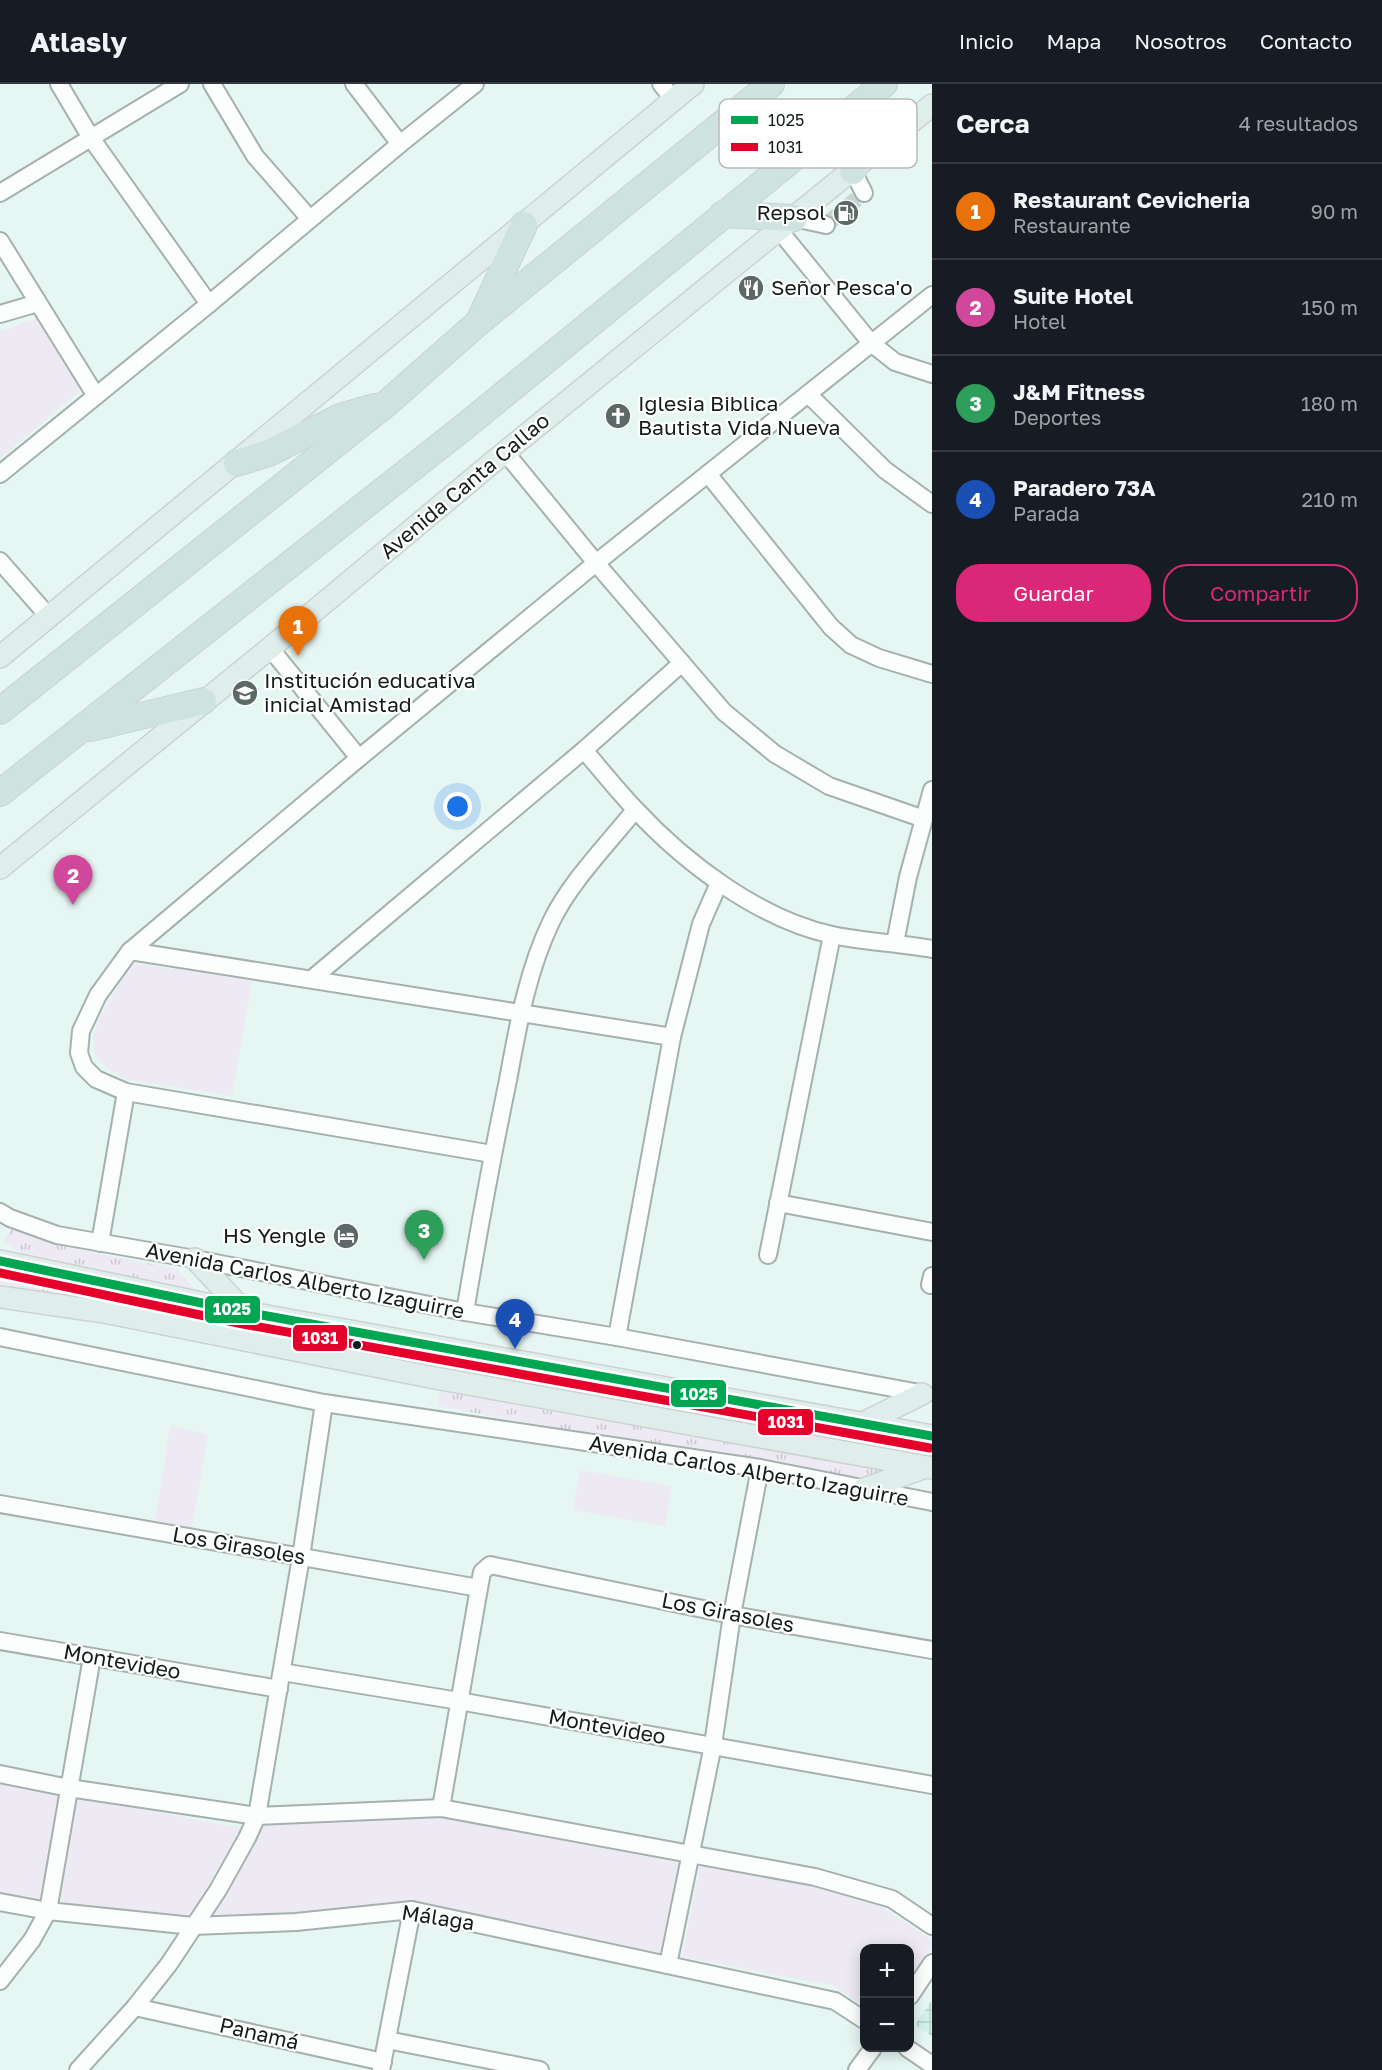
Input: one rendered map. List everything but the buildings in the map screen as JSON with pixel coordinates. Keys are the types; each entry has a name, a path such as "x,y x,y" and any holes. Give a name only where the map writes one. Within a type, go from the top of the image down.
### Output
{"highway":[{"path":"753,99 771,84"},
{"path":"865,99 879,88"},
{"path":"0,711 386,404 479,322 719,126"},
{"path":"0,793 464,428 780,168"},
{"path":"723,214 787,224"},
{"path":"479,322 524,225"},
{"path":"237,463 269,453 340,417 386,404"},
{"path":"82,730 203,701"}],"main road":[{"path":"0,657 524,225 667,92 693,84"},
{"name":"Avenida Canta Callao","path":"917,118 932,105"},
{"name":"Avenida Canta Callao","path":"0,868 270,648 505,452 857,168"},
{"name":"Avenida Carlos Alberto Izaguirre","path":"1,1259 245,1312 932,1436"},
{"path":"195,1259 245,1312"},
{"path":"104,1312 115,1303 113,1290 108,1284"},
{"name":"Avenida Carlos Alberto Izaguirre","path":"4,1301 104,1312 430,1377 929,1468"},
{"path":"611,1410 607,1402 608,1390 614,1384 624,1380"},
{"path":"863,1423 927,1395"},
{"path":"864,1489 929,1468"}],"street":[{"path":"59,84 91,138 209,304"},
{"path":"0,193 180,84"},
{"path":"212,84 255,156 310,219"},
{"path":"354,84 400,144"},
{"path":"0,474 475,84"},
{"path":"853,171 864,193"},
{"path":"787,224 826,225"},
{"path":"787,224 871,343 895,362 932,375"},
{"path":"0,241 96,396"},
{"path":"492,1154 126,1092 96,1079 84,1067 79,1053 81,1031 94,1004 130,951 596,563 932,295"},
{"path":"0,314 38,303"},
{"path":"808,394 885,470 932,504"},
{"path":"505,452 596,563 724,712 775,754 829,786 924,819"},
{"path":"708,474 831,627 851,645 879,658 932,674"},
{"path":"0,561 50,618"},
{"path":"270,648 359,758"},
{"path":"313,978 584,750 682,663"},
{"path":"584,750 635,810 719,883 777,917 832,935 932,949"},
{"path":"895,943 908,877 932,790"},
{"path":"465,1312 492,1154 521,1012 534,963 552,920 576,884 635,810"},
{"path":"616,1337 672,1036 701,924 719,883"},
{"path":"768,1255 832,935"},
{"path":"130,951 672,1036"},
{"path":"100,1243 126,1092"},
{"path":"778,1203 932,1232"},
{"name":"Avenida Carlos Alberto Izaguirre","path":"0,1212 10,1218 57,1235 195,1259 465,1312 616,1337 927,1395"},
{"name":"Avenida Carlos Alberto Izaguirre","path":"0,1336 324,1403 760,1468 932,1502"},
{"path":"78,2070 135,2007 169,1964 218,1890 257,1816 301,1557 324,1403"},
{"path":"668,1965 713,1745 732,1615 760,1468"},
{"name":"Los Girasoles","path":"0,1504 479,1588 482,1572 490,1565 732,1615 932,1650"},
{"path":"441,1808 479,1588"},
{"name":"Montevideo","path":"0,1641 279,1689"},
{"path":"0,1981 32,1940 48,1911 92,1657"},
{"name":"Montevideo","path":"282,1672 713,1745 932,1785"},
{"path":"0,1774 69,1788 257,1816 441,1808 815,1877 891,1899 932,1926"},
{"name":"Málaga","path":"0,1902 48,1911 193,1926 296,1922 412,1910 835,2001 860,2017"},
{"path":"382,2066 412,1910"},
{"path":"914,1989 932,1963"},
{"name":"Panamá","path":"135,2007 382,2066"},
{"path":"387,2040 540,2070"},
{"path":"857,2070 870,2052"},
{"path":"913,2052 932,2065"}],"shaded area":[{"path":"932,2000 932,2036 915,2025"}],"green space":[{"path":"41,316 85,387 0,458 0,332"},
{"path":"132,963 252,980 232,1096 124,1079 104,1066 94,1054 93,1038 98,1021"},
{"path":"13,1227 62,1246 176,1269 200,1294 47,1269 3,1241"},
{"path":"0,1268 101,1286 104,1295 94,1301 0,1284"},
{"path":"137,1303 418,1354 413,1364 135,1314"},
{"path":"447,1359 592,1387 590,1397 445,1369"},
{"path":"440,1391 899,1474 879,1486 437,1406"},
{"path":"634,1394 932,1450 932,1462 632,1406"},
{"path":"170,1427 208,1434 192,1527 155,1521"},
{"path":"580,1470 672,1486 665,1526 573,1510"},
{"path":"0,1781 60,1792 42,1905 0,1897"},
{"path":"77,1797 242,1828 191,1915 60,1906"},
{"path":"426,1815 682,1863 666,1954 426,1904 406,1904 311,1917 207,1919 256,1844 263,1822"},
{"path":"700,1866 809,1885 884,1908 932,1940 932,1947 914,1973 914,1944 860,1944 860,2003 831,1985 682,1957"}],"tunnel":[{"path":"826,225 864,193"}],"transit line":[{"name":"1025","path":"0,1261 245,1312 932,1436"},
{"name":"1031","path":"0,1273 243,1324 930,1448"}],"place":[{"name":"Repsol","path":"846,213"},
{"name":"Señor Pesca'o","path":"751,288"},
{"name":"Iglesia Biblica Bautista Vida Nueva","path":"618,416"},
{"name":"Restaurant Cevicheria","path":"298,656"},
{"name":"Institución educativa inicial Amistad","path":"245,693"},
{"name":"Suite Hotel","path":"73,905"},
{"name":"HS Yengle","path":"346,1236"},
{"name":"J&M Fitness","path":"424,1260"},
{"name":"Paradero 73A","path":"515,1349"}]}
